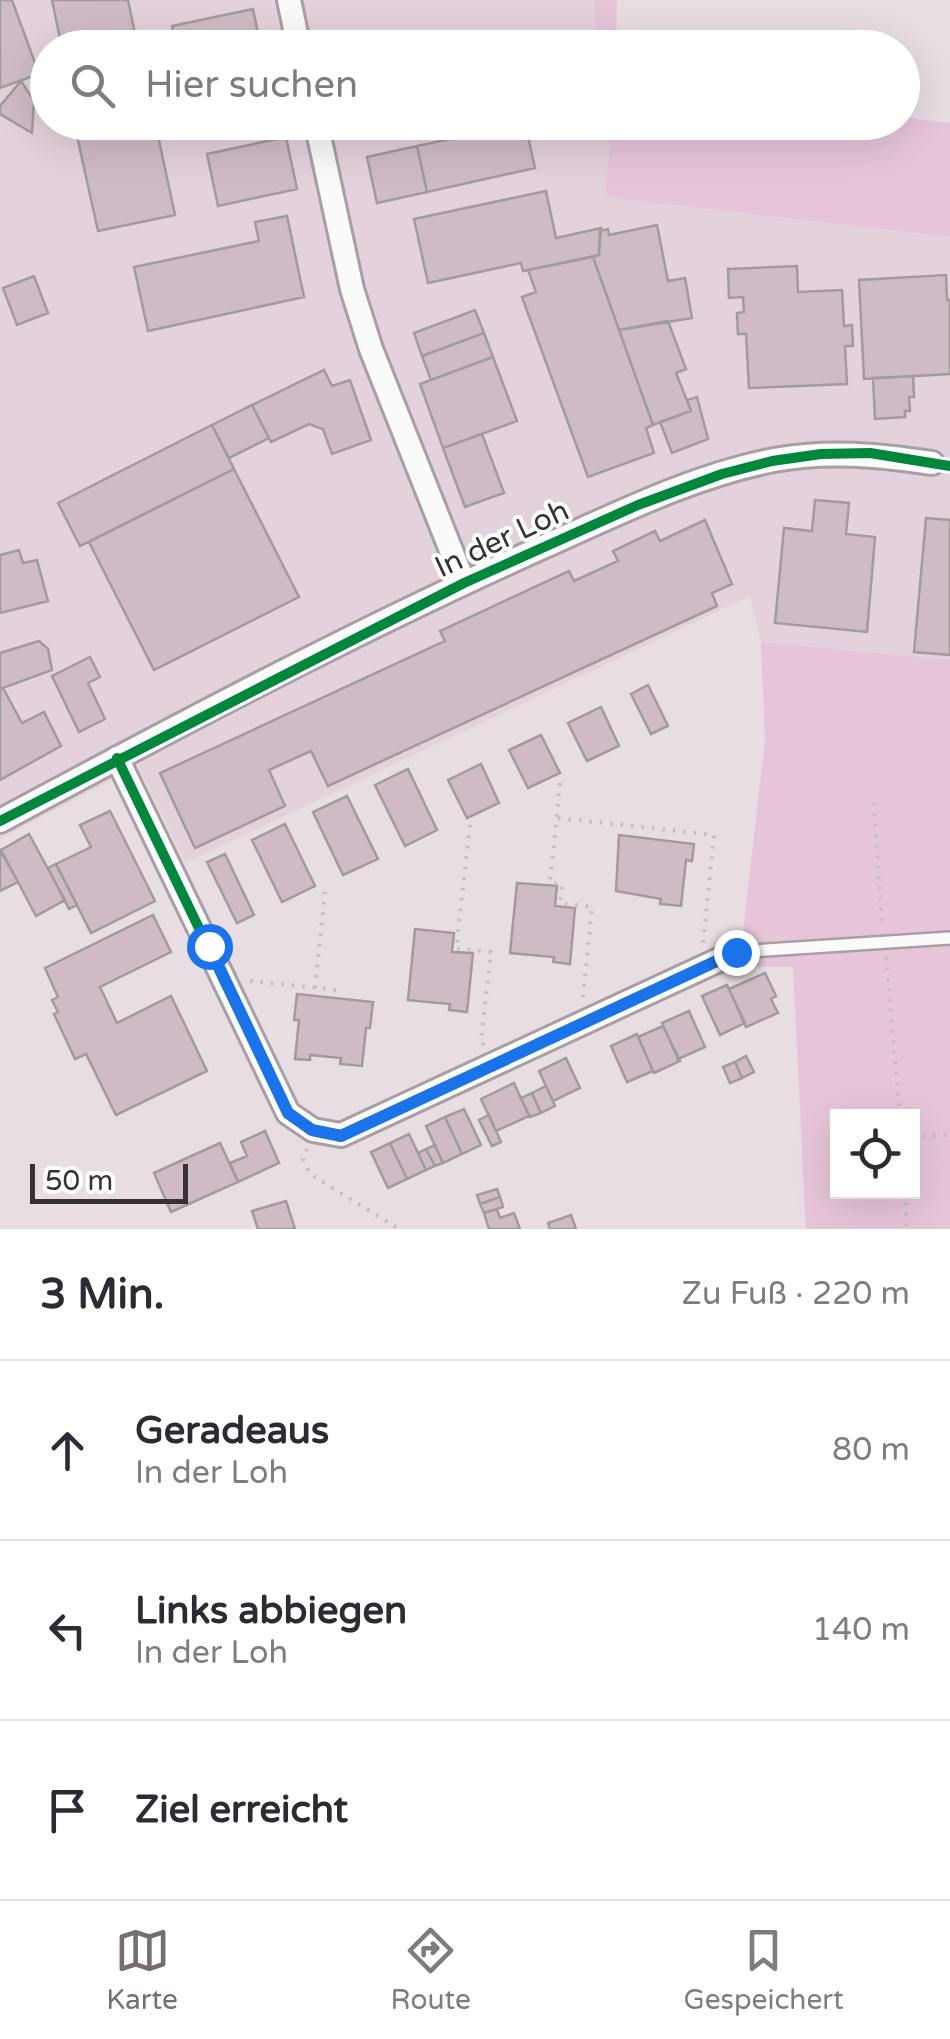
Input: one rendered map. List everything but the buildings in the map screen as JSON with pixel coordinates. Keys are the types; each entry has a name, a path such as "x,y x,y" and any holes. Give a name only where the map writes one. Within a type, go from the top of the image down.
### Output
{"street":[{"path":"289,0 296,30"},
{"name":"In der Loh","path":"320,140 352,289 370,349 464,583"},
{"name":"In der Loh","path":"0,821 464,583 638,505 756,465 870,453 932,463"},
{"path":"117,758 288,1113 312,1130 341,1136 736,952"}],"lane":[{"path":"736,952 950,938"}],"path":[{"path":"560,783 550,882 562,884 560,903 592,906 582,994 592,1020"},
{"path":"558,818 714,835 700,970"},
{"path":"470,825 456,949 491,952 481,1040 494,1068"},
{"path":"315,988 325,892"},
{"path":"225,978 337,990"},
{"path":"312,1130 303,1159 310,1174 399,1229"},
{"path":"920,1136 950,1134"},
{"path":"905,1199 907,1229"}],"shaded area":[{"path":"0,0 595,0 595,30 30,30 30,140 610,140 605,197 950,237 950,660 761,642 750,596 185,863 138,766 0,839"},
{"path":"595,0 617,0 616,30 595,30"},
{"path":"920,119 950,123 950,237 605,197 610,140 920,140"},
{"path":"761,642 950,660 950,1229 806,1229 793,967 739,967 765,740"}],"cycle path":[{"path":"0,821 464,583 638,505 722,474 821,454 870,453 950,466"},
{"path":"117,758 288,1113 313,1130 341,1135 736,952"}],"route":[{"path":"209,946 288,1113 312,1130 341,1136 736,952"}]}
